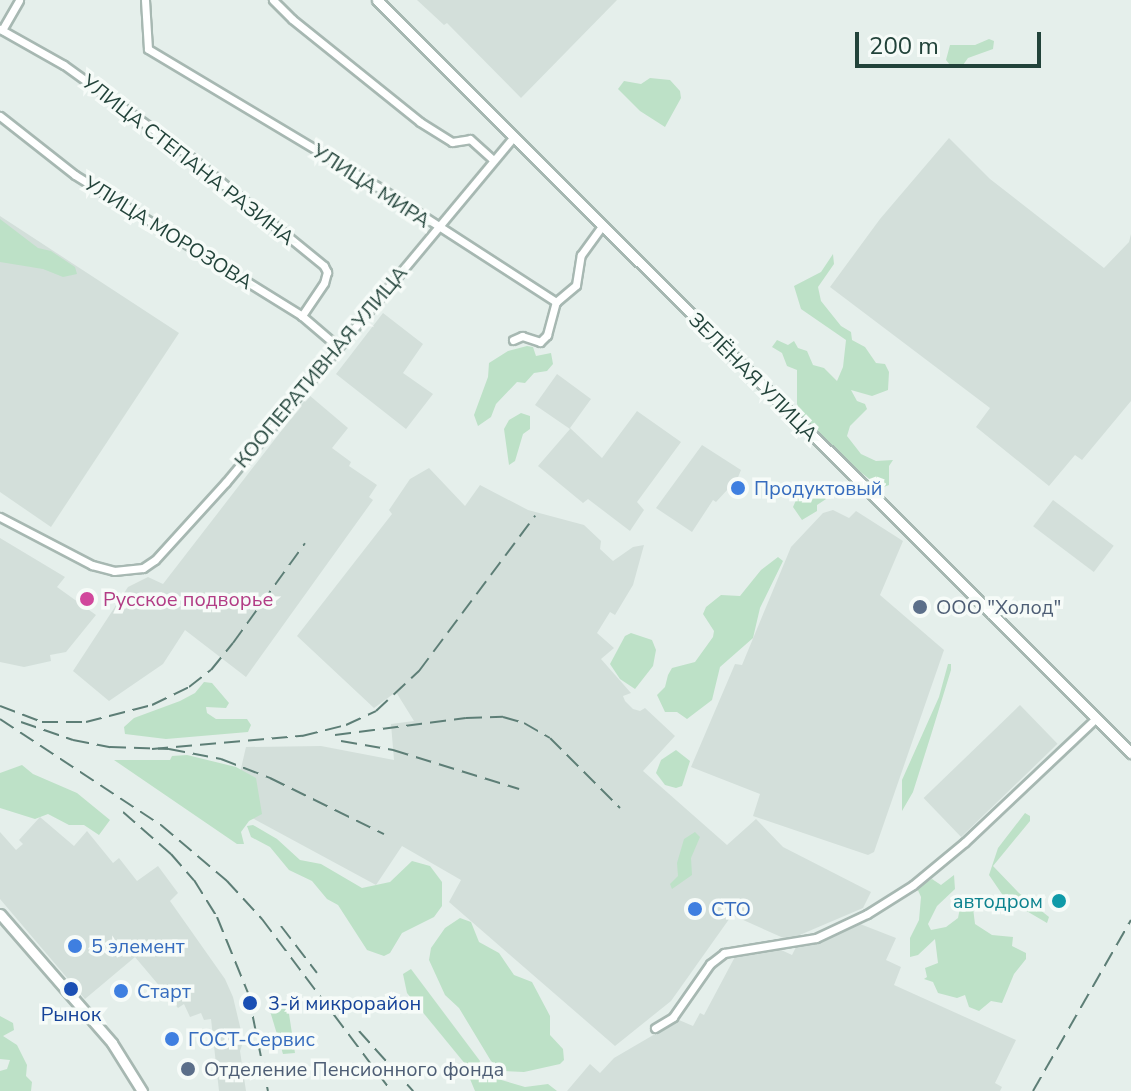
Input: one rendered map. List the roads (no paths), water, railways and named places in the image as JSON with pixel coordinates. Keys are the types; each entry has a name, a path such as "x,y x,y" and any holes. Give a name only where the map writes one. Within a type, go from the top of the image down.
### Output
{"street":[{"path":"1,29 19,0"},
{"name":"УЛИЦА МИРА","path":"145,0 148,49 380,188 437,228 469,244 556,302"},
{"path":"273,0 292,19 420,122 452,142 470,139 493,160"},
{"name":"ЗЕЛЁНАЯ УЛИЦА","path":"377,0 512,139 1131,753"},
{"name":"УЛИЦА СТЕПАНА РАЗИНА","path":"1,29 64,65 182,150 324,266 327,272 324,283 302,316"},
{"name":"УЛИЦА МОРОЗОВА","path":"0,116 112,199 302,316 337,346"},
{"name":"КООПЕРАТИВНАЯ УЛИЦА","path":"0,517 92,565 114,571 132,571 155,560 226,482 512,139"},
{"path":"513,340 522,336 540,342 547,335 556,302 576,285 581,255 601,227"},
{"path":"655,1028 673,1017 710,964 724,953 816,938 867,914 913,885 965,842 1096,718"},
{"path":"0,914 112,1043 142,1091"}],"railway":[{"path":"152,749 302,736 346,725 376,711 419,671 535,516"},
{"path":"0,706 42,722 86,722 152,705 189,687 211,670 233,643 305,543"},
{"path":"335,735 466,718 503,717 524,723 550,738 620,808"},
{"path":"0,719 161,825 227,881 262,919 391,1091"},
{"path":"21,722 73,740 110,747 169,749 221,759 270,778 384,834"},
{"path":"341,741 393,750 519,789"},
{"path":"123,812 171,854 194,880 217,917 248,993 268,1091"},
{"path":"1033,1091 1131,920"},
{"path":"281,926 317,973"},
{"path":"359,1031 413,1091"}],"place":[{"name":"Продуктовый","path":"738,488"},
{"name":"Русское подворье","path":"87,599"},
{"name":"ООО \"Холод\"","path":"920,607"},
{"name":"автодром","path":"1059,901"},
{"name":"СТО","path":"695,909"},
{"name":"5 элемент","path":"75,946"},
{"name":"Рынок","path":"71,989"},
{"name":"Старт","path":"121,991"},
{"name":"3-й микрорайон","path":"250,1003"},
{"name":"ГОСТ-Сервис","path":"172,1039"},
{"name":"Отделение Пенсионного фонда","path":"188,1069"}]}
